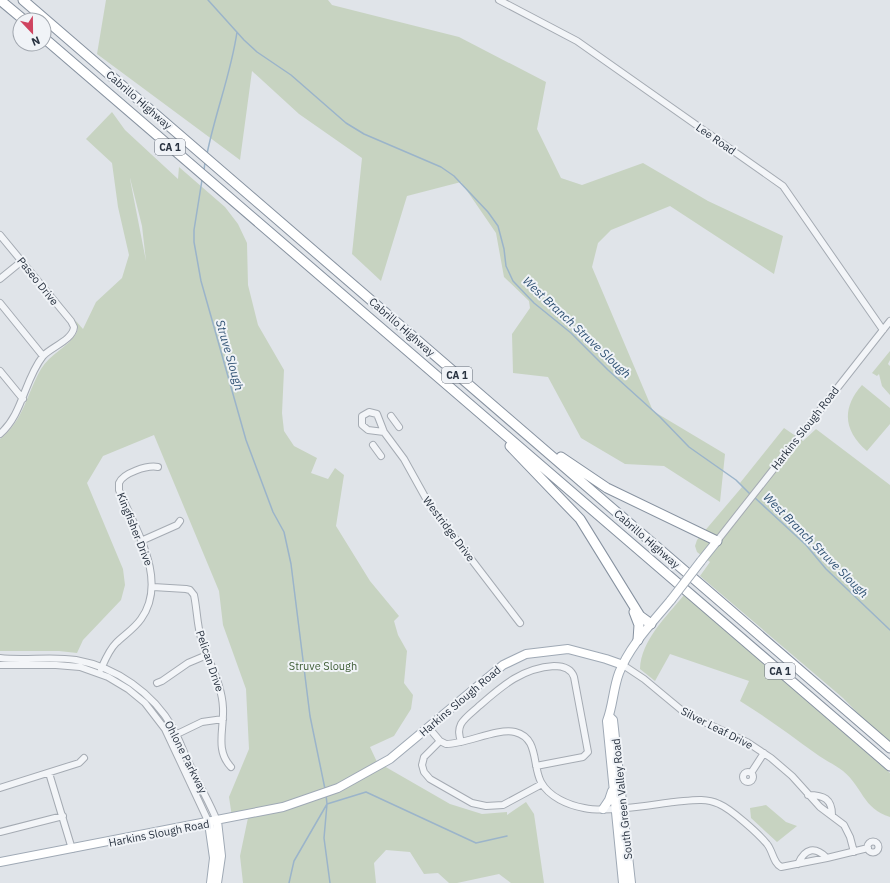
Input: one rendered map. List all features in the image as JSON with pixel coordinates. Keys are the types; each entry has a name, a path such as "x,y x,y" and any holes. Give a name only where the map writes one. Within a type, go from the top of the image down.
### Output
{"highway":[{"path":"0,0 14,12"},
{"name":"Cabrillo Highway","path":"23,0 890,748"},
{"name":"Cabrillo Highway","path":"52,45 890,766"},
{"path":"477,410 576,514 640,616 651,624"},
{"path":"501,412 526,428 572,466 601,485 716,540"},
{"path":"609,567 636,617 639,625 638,640"}],"main road":[{"name":"Harkins Slough Road","path":"0,862 213,822 283,807 320,795 360,777 390,759 429,728 502,665 526,654 568,649 623,665 638,640 671,600 716,540"},
{"name":"South Green Valley Road","path":"623,665 612,698 607,721 614,786 620,808 631,883"},
{"name":"South Green Valley Road","path":"609,716 613,720 620,808 623,883"},
{"path":"603,808 609,800 614,786"},
{"name":"Ohlone Parkway","path":"211,883 214,858 213,822"},
{"name":"Ohlone Parkway","path":"213,822 221,856 217,883"}],"street":[{"name":"Lee Road","path":"499,0 577,41 783,186 883,330"},
{"name":"Paseo Drive","path":"0,235 71,321 74,327 71,334 43,356"},
{"path":"0,279 22,261"},
{"path":"0,303 43,356 11,423 0,434"},
{"name":"Harkins Slough Road","path":"716,540 890,321"},
{"path":"0,371 23,399"},
{"path":"391,416 399,427"},
{"name":"Westridge Drive","path":"384,432 404,459 429,504 520,624"},
{"path":"373,445 381,456"},
{"name":"Kingfisher Drive","path":"101,670 116,643 135,627 144,615 153,587 150,566 119,490 118,483 124,476 151,466 158,466"},
{"path":"140,541 177,525 180,521"},
{"name":"Pelican Drive","path":"153,587 186,589 192,592 199,631 221,691 223,719 222,751 224,760 232,767"},
{"path":"157,683 188,663 207,655"},
{"name":"Ohlone Parkway","path":"0,658 66,658 127,680 147,695 166,717 176,735 209,801 213,822"},
{"name":"Ohlone Parkway","path":"0,664 74,666 101,670 138,697 157,717 170,738 213,822"},
{"name":"Silver Leaf Drive","path":"623,665 644,679 685,713 747,742 764,753 788,773 820,807 832,815 847,829 854,852"},
{"path":"461,742 459,730 464,720 506,683 534,670 554,666 565,667 571,670 574,677 588,753 583,757 536,766"},
{"path":"170,738 202,722 223,719"},
{"path":"429,728 440,741 448,744 507,732 517,733 530,743 542,784 550,794 568,804 586,809 620,808 700,800 718,804 765,842 777,867 827,858 868,848"},
{"path":"440,741 424,757 422,765 424,772 430,779 472,803 486,806 503,805 542,784"},
{"path":"751,772 764,753"},
{"path":"0,788 79,763 84,758"},
{"path":"49,772 72,849"},
{"name":"Silver Leaf Drive","path":"808,795 822,796 826,798 831,804 832,815"},
{"path":"0,832 63,816"},
{"path":"798,864 802,855 810,850 820,852 827,858"}],"green space":[{"name":"West Branch Struve Slough","path":"106,0 328,0 332,5 459,37 546,82 537,129 561,178 582,185 643,163 708,201 783,236 774,274 670,206 611,230 598,243 592,267 653,411 725,454 720,502 664,466 625,464 581,438 548,377 513,373 512,334 530,308 529,301 504,277 496,233 461,182 407,196 381,281 352,254 362,158 299,114 252,71 240,160 97,54"},
{"name":"Struve Slough","path":"112,112 125,130 178,179 179,167 225,207 238,224 247,243 248,285 258,325 284,370 282,413 284,431 294,446 317,458 311,473 328,479 335,468 344,475 336,526 370,581 399,616 394,621 398,635 407,651 404,683 413,695 411,709 394,736 370,747 377,762 450,804 482,814 507,812 507,815 526,802 534,814 544,883 511,883 499,874 457,883 449,883 438,873 424,874 410,852 386,850 374,863 376,883 243,883 240,856 249,813 232,817 229,797 249,749 246,689 223,625 219,591 154,435 103,456 87,483 123,569 125,585 121,600 83,640 77,653 59,651 0,651 0,439 8,432 19,416 41,369 54,355 73,339 78,328 75,320 83,329 96,302 122,278 129,255 118,207 112,163 86,139","holes":["130,178 142,226 146,261"]},
{"path":"890,351 890,360 888,364 890,366 890,395 882,386 879,374 877,376 872,373"},
{"path":"862,385 890,408 890,424 867,451 854,436 848,420 848,411 851,403 855,394"},
{"path":"784,428 803,441 816,429 890,485 890,746 843,698 700,576 710,562 697,552 695,546 697,540 742,487 740,483"},
{"path":"684,595 890,773 890,817 874,809 868,803 855,783 843,771 740,701 749,681 670,654 655,681 640,669 641,658 650,638"},
{"path":"766,805 786,822 797,826 777,842 751,818 750,808"}],"waterway":[{"name":"West Branch Struve Slough","path":"208,0 244,40 257,52 291,75 346,123 364,134 441,167 454,176 488,212 498,226 504,249 506,266 513,281 534,303 571,333 608,370 660,417 689,447 736,480 751,495"},
{"name":"Struve Slough","path":"207,154 231,63 237,32"},
{"name":"Struve Slough","path":"204,170 205,162"},
{"name":"Struve Slough","path":"202,180 194,230 194,242 201,281 246,440 273,512 284,532 291,564 310,716 325,789"},
{"name":"West Branch Struve Slough","path":"754,497 806,545 826,569 890,630"},
{"path":"330,883 324,838 327,804 366,792 476,843 507,836"},
{"name":"Struve Slough","path":"289,883 294,861 327,804 326,795"}]}
